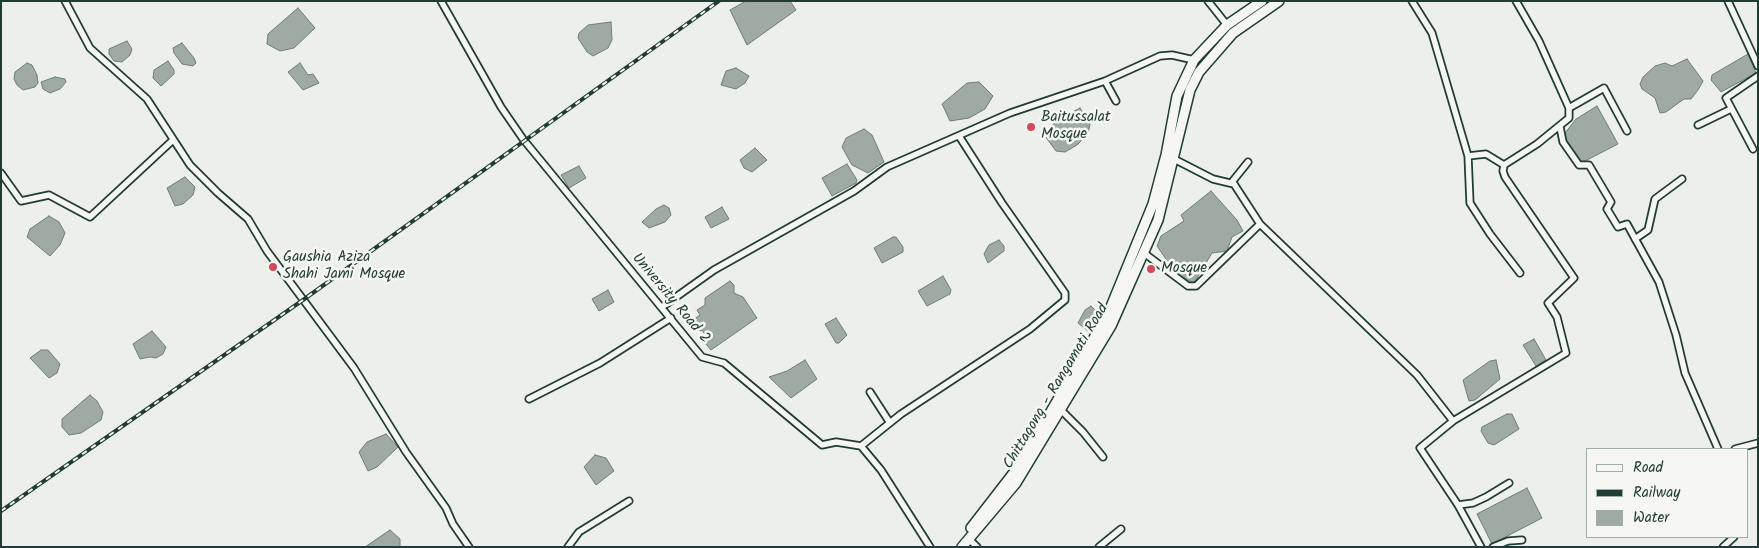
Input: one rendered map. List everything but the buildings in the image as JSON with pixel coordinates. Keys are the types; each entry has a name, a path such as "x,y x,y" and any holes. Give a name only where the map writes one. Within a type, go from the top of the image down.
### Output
{"highway":[{"name":"Chittagong - Rangamati Road","path":"955,547 1019,466 1108,314 1153,204 1166,155 1177,96 1194,60 1227,25 1262,1"},
{"name":"Chittagong - Rangamati Road","path":"962,547 1016,483 1111,326 1158,220 1190,90 1199,72 1233,33 1279,1"}],"street":[{"path":"65,1 90,48 146,99 190,165 248,219 268,251 354,368 406,452 446,508 453,524 469,547"},
{"name":"University Road 2","path":"441,1 501,107 524,140 702,357 724,363 822,445 836,442 862,446"},
{"path":"1208,1 1227,25"},
{"path":"1412,1 1432,34 1468,156 1470,203 1490,234 1520,273"},
{"path":"1481,547 1458,505 1420,448 1453,421 1566,352 1558,316 1548,303 1574,278 1505,177 1503,171 1504,165 1560,127 1569,118 1569,108 1539,41 1516,1"},
{"path":"1728,1 1758,66"},
{"path":"662,307 714,270 854,191 887,167 1010,113 1106,81 1160,56 1172,55 1194,60"},
{"path":"1753,149 1726,98 1758,76"},
{"path":"1106,81 1116,101"},
{"path":"1569,108 1604,88 1627,131"},
{"path":"1698,125 1731,109"},
{"path":"1560,127 1563,142 1579,165 1589,165 1611,202 1607,209 1618,227 1627,224 1659,282 1676,335 1685,373 1718,448"},
{"path":"930,547 892,486 862,446 890,423 957,376 1030,329 1065,300 1065,293 1002,203 960,136"},
{"path":"1,173 22,201 50,195 90,216 173,140"},
{"path":"1468,156 1486,154 1504,165"},
{"path":"1174,159 1213,179 1232,182 1260,224 1416,375 1453,421"},
{"path":"1232,182 1248,162"},
{"path":"1635,239 1648,230 1655,199 1682,179"},
{"path":"1144,252 1188,286 1196,286 1260,224"},
{"path":"529,398 600,363 671,318"},
{"path":"870,392 890,423"},
{"path":"1061,410 1083,432 1103,457"},
{"path":"1739,448 1758,443"},
{"path":"1458,505 1474,503 1509,483"},
{"path":"568,547 579,532 630,501"},
{"path":"1099,547 1122,529"},
{"path":"969,538 977,547"},
{"path":"1723,547 1733,538"},
{"path":"1493,547 1508,541 1522,540"}],"water":[{"path":"746,1 790,1 796,10 747,45 730,10"},
{"path":"298,8 315,28 294,48 280,51 267,44 268,34"},
{"path":"611,22 612,40 608,48 593,56 587,52 578,38 579,33 588,25"},
{"path":"127,41 132,49 130,55 122,62 114,61 109,54 109,49"},
{"path":"182,43 194,58 196,63 193,66 182,64 174,53 173,48"},
{"path":"1748,54 1756,73 1721,92 1711,80 1712,75"},
{"path":"1687,59 1703,81 1691,99 1684,99 1666,112 1660,113 1655,98 1642,89 1640,84 1643,77 1655,66 1665,63 1672,66"},
{"path":"168,61 174,70 174,74 161,86 153,78 154,70"},
{"path":"27,63 32,65 37,75 38,83 35,87 23,90 14,79 15,72"},
{"path":"300,63 308,75 313,74 319,83 303,90 288,72"},
{"path":"736,68 749,76 745,83 736,89 721,85 726,71"},
{"path":"55,77 65,79 66,82 60,89 50,93 43,89 41,82"},
{"path":"979,82 993,96 985,109 969,118 950,121 942,104 967,83"},
{"path":"1597,106 1618,144 1583,162 1578,160 1564,138 1565,133 1576,119"},
{"path":"1080,108 1090,124 1088,134 1077,145 1065,152 1056,151 1045,136 1049,128 1059,119"},
{"path":"864,129 872,135 884,162 868,173 852,165 842,147 846,138"},
{"path":"755,148 767,160 752,172 744,168 740,160"},
{"path":"847,164 857,180 856,183 832,196 822,178"},
{"path":"579,166 586,178 569,188 561,175"},
{"path":"185,177 195,187 193,195 183,204 175,206 167,188"},
{"path":"1211,191 1237,220 1243,231 1232,237 1227,251 1212,253 1194,283 1176,274 1157,246 1161,236 1184,221 1181,215"},
{"path":"664,205 669,208 671,215 665,222 649,228 642,222 656,209"},
{"path":"722,207 729,219 711,228 705,217"},
{"path":"49,216 59,222 65,233 60,245 50,256 27,237 30,229"},
{"path":"896,237 903,247 903,252 882,263 874,248"},
{"path":"999,240 1004,246 1004,251 988,263 984,254 989,245"},
{"path":"943,276 951,290 950,294 927,306 918,291"},
{"path":"730,281 734,285 734,293 743,297 757,318 711,350 705,343 708,339 693,320 700,315 697,310 705,305 705,298"},
{"path":"608,290 614,302 599,311 592,299"},
{"path":"1091,306 1100,315 1088,331 1078,323 1085,310"},
{"path":"836,318 847,335 839,343 836,343 825,324"},
{"path":"152,331 166,347 163,354 156,358 140,359 133,344"},
{"path":"1534,339 1546,360 1536,366 1523,345"},
{"path":"41,350 48,350 60,364 57,373 49,378 30,358"},
{"path":"805,360 817,379 791,398 769,377 787,371"},
{"path":"1496,360 1500,379 1475,400 1469,401 1463,380 1490,361"},
{"path":"90,395 97,401 103,412 101,420 81,433 69,435 62,427 62,419"},
{"path":"1507,414 1512,414 1519,429 1494,445 1488,443 1481,431 1482,427"},
{"path":"386,434 398,447 377,467 368,471 359,452 367,442"},
{"path":"595,455 606,458 614,471 596,485 584,467"},
{"path":"1527,488 1542,518 1492,544 1477,514"},
{"path":"390,530 400,539 400,547 365,547"}],"railway":[{"path":"1,511 303,300 719,1"}],"place":[{"name":"Baitussalat Mosque","path":"1031,127"},
{"name":"Gaushia Aziza Shahi Jami Mosque","path":"273,267"},
{"name":"Mosque","path":"1151,269"}]}
